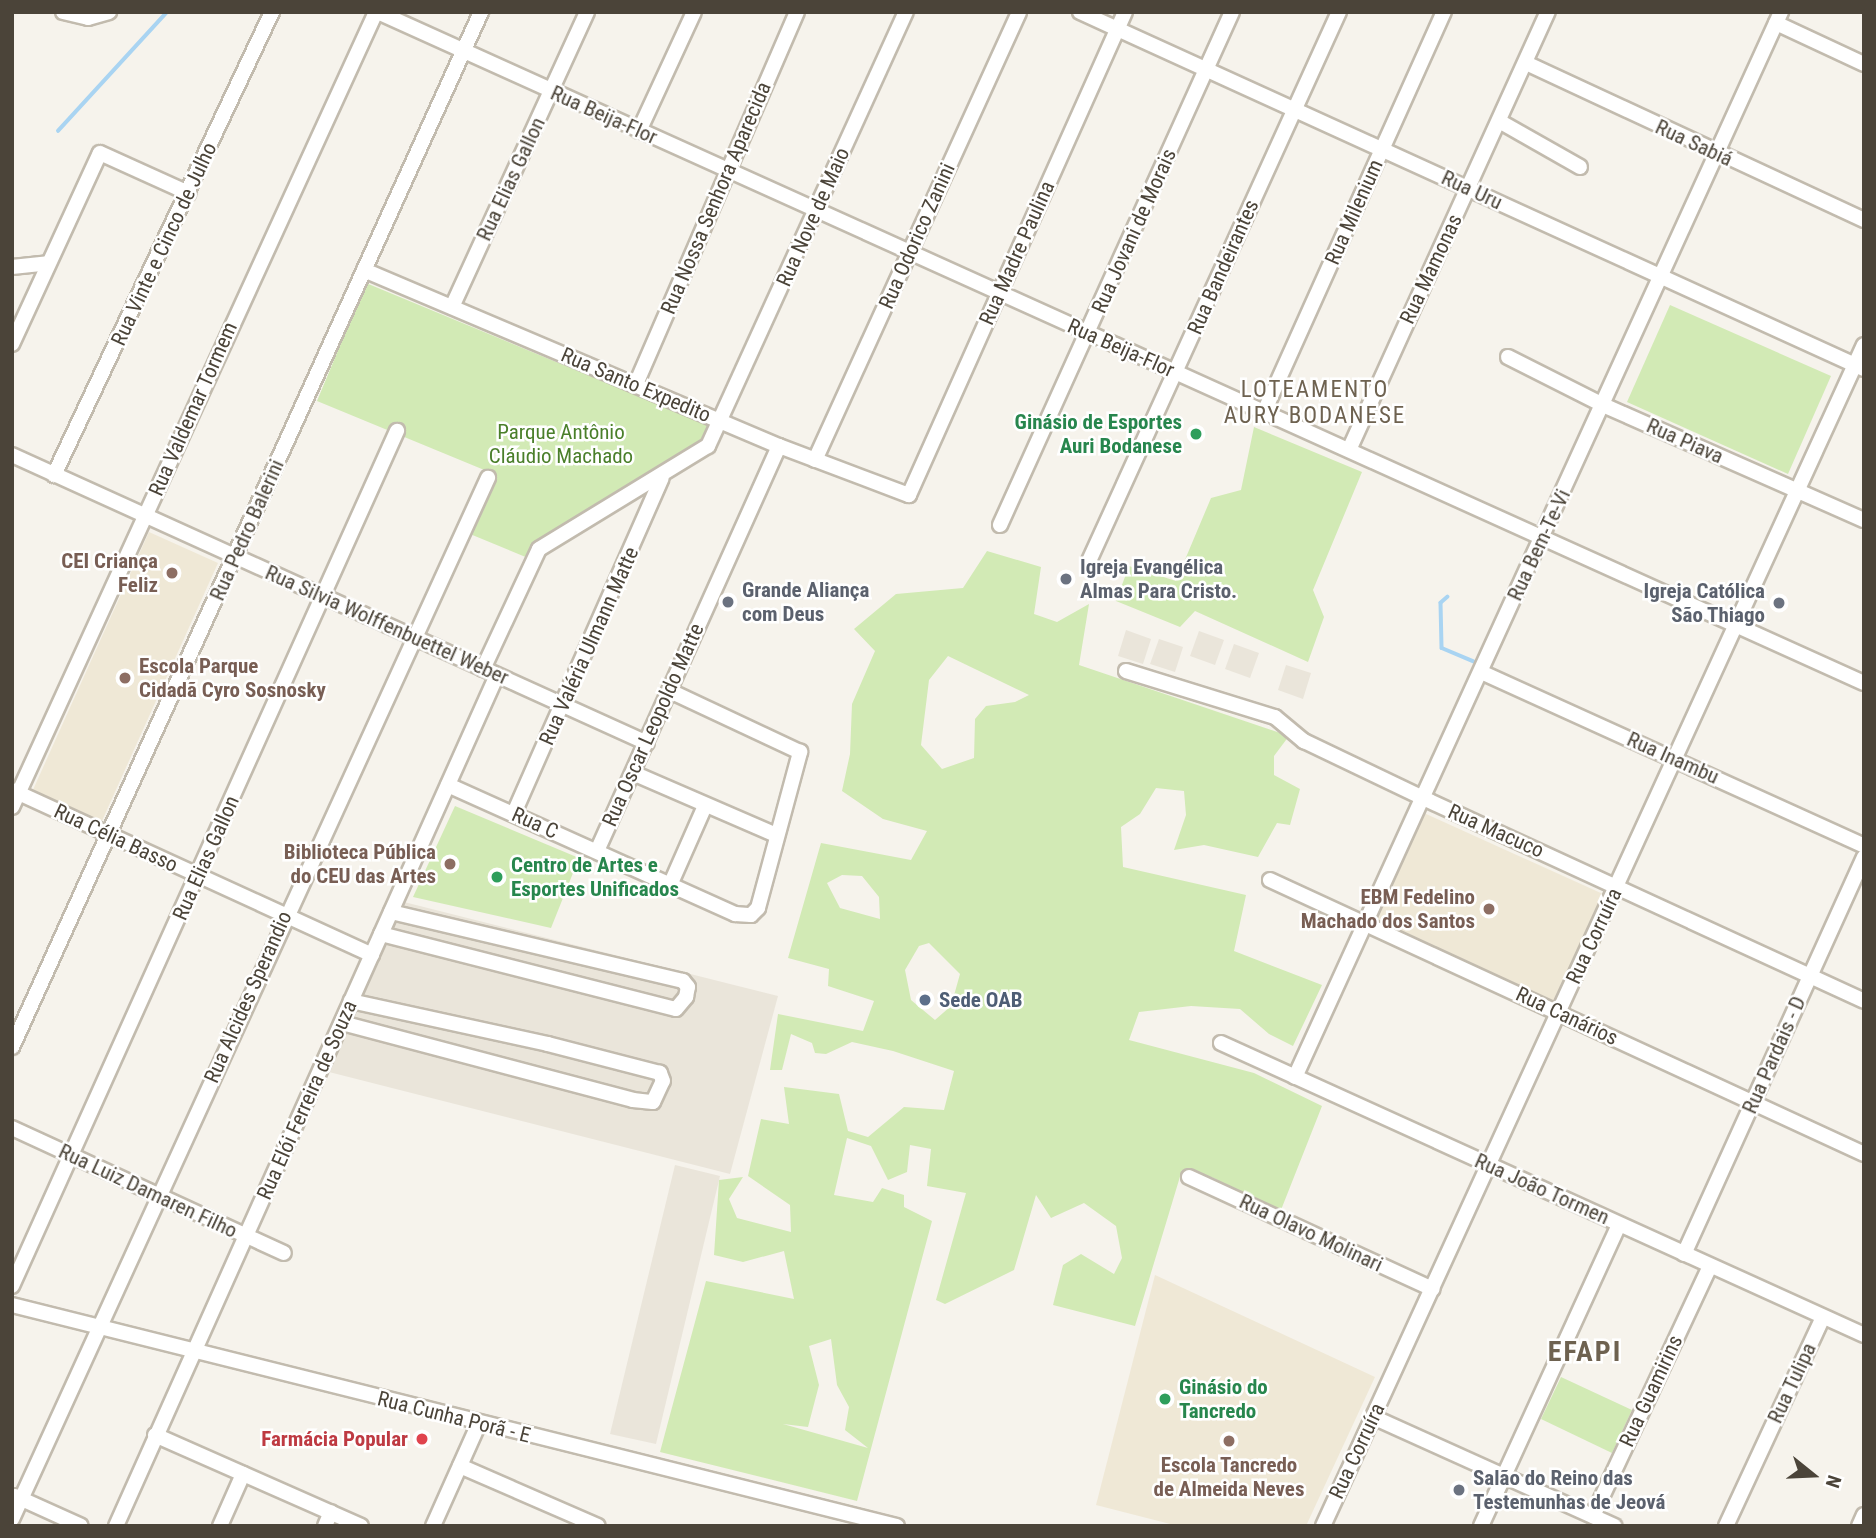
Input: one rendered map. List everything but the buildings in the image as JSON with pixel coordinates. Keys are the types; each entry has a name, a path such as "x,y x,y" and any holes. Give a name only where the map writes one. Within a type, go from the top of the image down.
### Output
{"street":[{"path":"62,12 88,18 109,12"},
{"name":"Rua Vinte e Cinco de Julho","path":"54,475 272,12"},
{"name":"Rua Beija-Flor","path":"377,12 1864,683"},
{"name":"Rua Valdemar Tormem","path":"14,797 377,12"},
{"name":"Rua Pedro Balerini","path":"12,1047 481,12"},
{"name":"Rua Elias Gallon","path":"452,307 587,12"},
{"path":"639,131 694,12"},
{"name":"Rua Nossa Senhora Aparecida","path":"636,384 726,170 797,12"},
{"name":"Rua Nove de Maio","path":"662,478 708,446 722,423 906,12"},
{"name":"Rua Odorico Zanini","path":"816,460 1019,12"},
{"name":"Rua Uru","path":"1080,12 1859,367"},
{"name":"Rua Madre Paulina","path":"909,495 1125,12"},
{"name":"Rua Jovani de Morais","path":"1000,525 1232,12"},
{"name":"Rua Bandeirantes","path":"1090,561 1339,12"},
{"name":"Rua Milenium","path":"1264,412 1444,12"},
{"name":"Rua Mamonas","path":"1349,450 1548,12"},
{"path":"1779,18 1864,64"},
{"name":"Rua Bem-Te-Vi","path":"1294,1077 1779,18"},
{"name":"Rua Sabiá","path":"1526,63 1864,220"},
{"path":"1499,121 1580,167"},
{"path":"12,344 100,153 188,193"},
{"path":"12,267 48,263"},
{"name":"Rua Santo Expedito","path":"364,270 722,423 909,495"},
{"name":"Rua Corruíra","path":"1323,1526 1675,759 1795,490 1859,367 1864,345"},
{"name":"Rua Piava","path":"1508,357 1603,405 1864,520"},
{"name":"Rua Elias Gallon","path":"12,1286 397,430"},
{"name":"Rua Oscar Leopoldo Matte","path":"597,851 779,446"},
{"name":"Rua Silvia Wolffenbuettel Weber","path":"12,455 647,743"},
{"name":"Rua Alcides Sperandio","path":"12,1519 17,1497 99,1328 285,915 488,478"},
{"name":"Rua Elói Ferreira de Souza","path":"116,1526 449,785 539,549 662,478"},
{"name":"Rua Valéria Ulmann Matte","path":"514,813 564,706 662,478"},
{"name":"Rua Macuco","path":"1126,671 1275,718 1304,741 1864,1001"},
{"name":"Rua Inambu","path":"1480,672 1864,846"},
{"path":"632,773 776,835 800,752 670,691"},
{"name":"Rua C","path":"449,785 671,883 734,914 751,915 758,908 776,835"},
{"name":"Rua Célia Basso","path":"14,797 110,835 372,954"},
{"path":"671,883 705,806"},
{"name":"Rua Pardais - D","path":"1684,1254 1864,857"},
{"name":"Rua Canários","path":"1270,880 1864,1154"},
{"path":"381,934 676,1009 686,997 688,987 683,981 391,912"},
{"path":"342,1023 633,1100 653,1102 663,1080 660,1073 561,1048 351,1002"},
{"name":"Rua João Tormen","path":"1221,1043 1864,1335"},
{"name":"Rua Luiz Damaren Filho","path":"12,1128 284,1253"},
{"name":"Rua Olavo Molinari","path":"1189,1177 1433,1289"},
{"path":"1481,1526 1619,1224"},
{"name":"Rua Guamirins","path":"1593,1516 1710,1266"},
{"name":"Rua Cunha Porã - E","path":"12,1306 869,1522 897,1526"},
{"name":"Rua Tulipa","path":"1726,1526 1823,1317"},
{"path":"1373,1417 1614,1526"},
{"path":"433,1526 479,1423"},
{"path":"155,1436 243,1474 328,1519 361,1526"},
{"path":"460,1466 598,1526"},
{"path":"220,1526 243,1474"},
{"path":"17,1497 81,1526"},
{"path":"1859,1526 1864,1515"}],"shaded area":[{"name":"Escola Parque Cidadã Cyro Sosnosky","path":"149,532 218,563 101,823 32,792"},
{"path":"1126,630 1151,639 1143,664 1118,656"},
{"path":"1199,631 1224,640 1215,665 1190,656"},
{"path":"1159,639 1183,647 1175,672 1150,664"},
{"path":"1234,644 1259,653 1250,678 1225,669"},
{"path":"1286,665 1311,673 1303,699 1278,690"},
{"name":"EBM Fedelino Machado dos Santos","path":"1424,813 1603,894 1553,1005 1374,924"},
{"path":"404,902 778,996 730,1174 329,1072"},
{"path":"675,1165 720,1176 656,1444 610,1434"},
{"name":"Escola Tancredo de Almeida Neves","path":"1155,1275 1375,1377 1306,1526 1178,1526 1096,1505"}],"green space":[{"name":"Parque Antônio Cláudio Machado","path":"366,283 713,427 710,436 531,551 528,558 470,534 494,474 317,401"},
{"path":"1670,305 1831,376 1788,474 1627,402"},
{"path":"1254,427 1362,472 1313,590 1324,617 1308,662 1195,611 1180,627 1116,601 1129,566 1176,581 1211,498 1241,490"},
{"path":"987,551 1041,567 1034,614 1057,622 1089,604 1079,665 1289,736 1274,756 1274,775 1300,789 1290,825 1277,823 1258,857 1204,845 1174,850 1186,815 1184,791 1156,788 1140,814 1121,827 1123,867 1246,895 1234,951 1322,985 1293,1046 1269,1034 1240,1009 1191,1006 1139,1012 1129,1040 1254,1073 1322,1106 1279,1215 1214,1178 1182,1170 1135,1326 1053,1305 1063,1265 1081,1254 1114,1274 1122,1258 1116,1226 1084,1203 1051,1218 1036,1195 1014,1270 945,1304 936,1300 966,1193 927,1186 931,1149 910,1145 907,1172 888,1180 871,1146 847,1138 834,1195 873,1202 882,1188 904,1195 904,1207 932,1221 857,1501 660,1452 706,1281 794,1299 784,1251 743,1262 714,1255 719,1180 743,1177 729,1199 737,1218 791,1232 790,1205 748,1176 761,1119 789,1124 784,1087 839,1094 848,1131 868,1137 904,1107 944,1110 954,1071 893,1051 852,1042 826,1054 815,1053 812,1043 791,1034 782,1070 770,1070 778,1014 863,1031 874,1001 828,986 829,969 788,958 821,843 911,860 927,831 883,819 842,791 850,754 852,704 875,651 854,629 896,594 963,588","holes":["948,656 1029,695 1015,702 986,706 975,719 974,758 942,769 921,745 929,680","842,875 862,876 879,897 880,919 840,908 827,883","929,943 960,974 951,1006 935,1020 911,1000 905,970 919,946","831,1339 837,1385 849,1407 845,1430 868,1448 783,1424 808,1427 819,1385 809,1346"]},
{"name":"Centro de Artes e Esportes Unificados","path":"455,806 579,858 551,928 413,897"},
{"path":"1561,1377 1632,1410 1612,1453 1541,1419"}],"waterway":[{"path":"58,131 167,12"},
{"path":"1448,597 1441,603 1442,648 1473,661"}],"place":[{"name":"Ginásio de Esportes Auri Bodanese","path":"1196,434"},
{"name":"CEI Criança Feliz","path":"172,573"},
{"name":"Igreja Evangélica Almas Para Cristo.","path":"1066,579"},
{"name":"Grande Aliança com Deus","path":"728,602"},
{"name":"Igreja Católica São Thiago","path":"1779,603"},
{"name":"Escola Parque Cidadã Cyro Sosnosky","path":"125,678"},
{"name":"Biblioteca Pública do CEU das Artes","path":"450,864"},
{"name":"Centro de Artes e Esportes Unificados","path":"497,877"},
{"name":"EBM Fedelino Machado dos Santos","path":"1489,909"},
{"name":"Sede OAB","path":"925,1000"},
{"name":"Ginásio do Tancredo","path":"1165,1399"},
{"name":"Farmácia Popular","path":"422,1439"},
{"name":"Escola Tancredo de Almeida Neves","path":"1229,1441"},
{"name":"Salão do Reino das Testemunhas de Jeová","path":"1459,1490"}],"district":[{"name":"LOTEAMENTO AURY BODANESE","path":"1315,403"},
{"name":"EFAPI","path":"1585,1352"}]}
